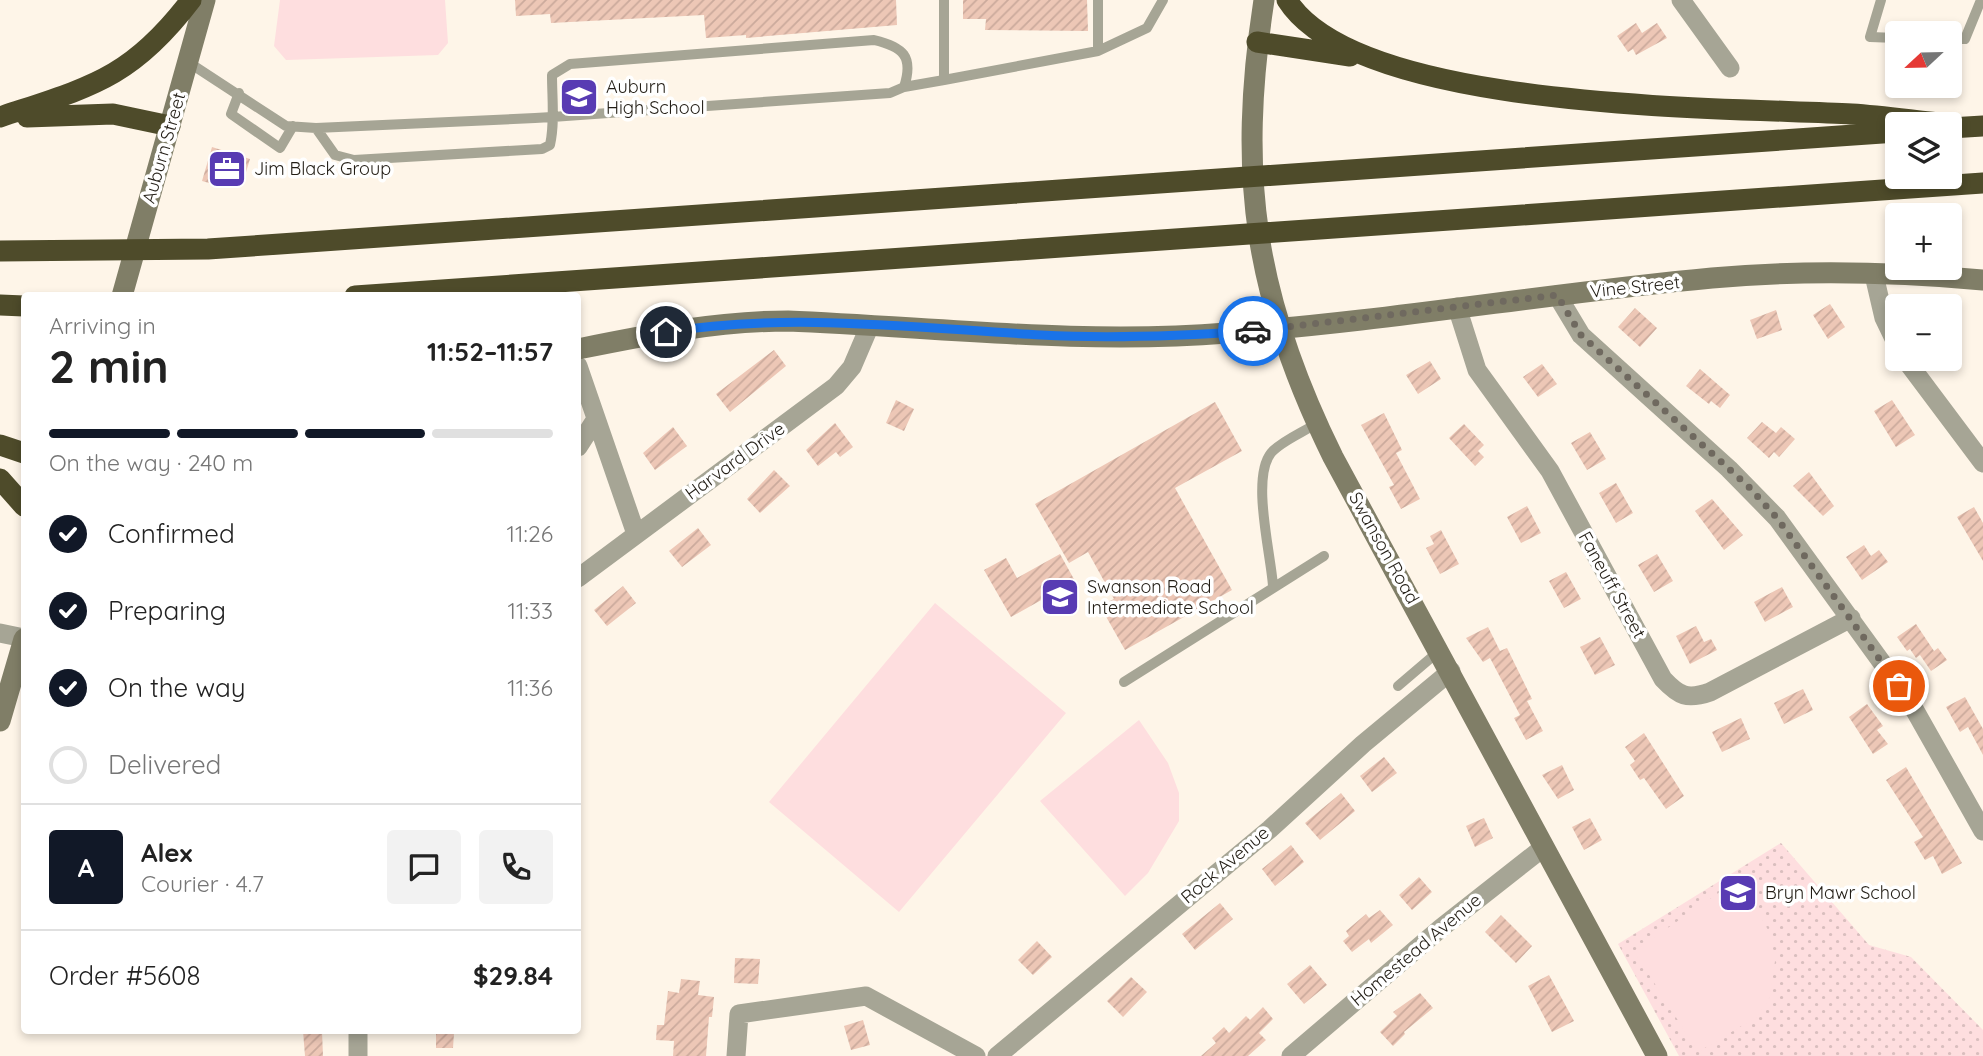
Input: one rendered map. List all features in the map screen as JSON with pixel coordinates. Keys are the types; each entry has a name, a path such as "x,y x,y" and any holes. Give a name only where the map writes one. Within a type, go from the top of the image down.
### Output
{"highway":[{"path":"0,119 71,93 125,68 157,43 191,0"},
{"path":"1287,0 1296,14 1324,38 1377,60"},
{"path":"1257,42 1377,60 1469,85 1583,102 1885,119"},
{"path":"0,119 86,113 113,114 170,126"},
{"path":"0,251 181,249 963,198 1885,133"},
{"path":"413,292 1983,183"},
{"path":"0,305 21,306"},
{"path":"0,445 21,452"},
{"path":"0,479 21,503"}],"street":[{"name":"Auburn Street","path":"123,292 205,0"},
{"name":"Swanson Road","path":"1264,0 1257,42 1251,122 1251,184 1269,290 1280,329 1317,424 1657,1056"},
{"path":"1681,0 1730,68"},
{"path":"1874,275 1885,320"},
{"name":"Vine Street","path":"581,348 660,333 740,322 870,325 1110,337 1194,335 1280,329 1714,278 1874,275 1983,280"},
{"path":"1557,295 1581,335 1729,469 1768,508 1926,725 1983,831"},
{"name":"Faneuff Street","path":"1457,307 1477,370 1550,471 1663,678 1676,692 1692,697 1710,692 1850,618"},
{"name":"Harvard Drive","path":"581,576 836,386 852,367 870,325"},
{"path":"1914,371 1983,463"},
{"path":"581,375 636,534"},
{"path":"581,442 596,419"},
{"path":"0,633 21,649"},
{"path":"0,721 21,657"},
{"name":"Rock Avenue","path":"997,1056 1270,829 1363,744 1451,671"},
{"name":"Homestead Avenue","path":"1291,1056 1441,928 1544,847"},
{"path":"736,1056 739,1014 866,996 976,1056"},
{"path":"358,1034 358,1056"}],"lane":[{"path":"944,0 944,80"},
{"path":"1098,0 1098,51"},
{"path":"188,62 240,93 286,126 316,128 552,117 890,93 904,87 1098,51 1147,28 1163,0"},
{"path":"1881,0 1870,37 1885,38"},
{"path":"1962,39 1965,39 1981,5"},
{"path":"316,128 335,155 354,160 542,149 550,145 552,75 570,64 874,40 894,45 905,55 910,69 904,87"},
{"path":"240,93 231,114 280,148 293,126"},
{"path":"1273,586 1263,521 1264,469 1272,452 1317,424"},
{"path":"1124,682 1324,556"},
{"path":"1398,686 1440,650"}],"shaded area":[{"path":"280,0 445,0 448,43 438,55 286,60 274,46"},
{"path":"935,603 1066,713 899,912 769,802"},
{"path":"1139,720 1168,763 1179,793 1179,821 1148,873 1125,896 1040,801"},
{"path":"1781,843 1869,945 1911,957 1983,1030 1983,1056 1679,1056 1618,944"},
{"path":"1739,879 1771,935 1775,961 1770,997 1758,1016 1698,1052 1634,951"}],"building":[{"path":"515,0 896,0 897,25 746,38 746,35 706,38 704,15 551,23 550,14 516,16"},
{"path":"963,0 1087,0 1088,31 985,30 986,19 963,19"},
{"path":"1636,23 1642,33 1657,23 1667,38 1636,55 1633,49 1628,52 1617,36"},
{"name":"Jim Black Group","path":"212,147 250,159 243,182 230,178 227,188 202,181"},
{"path":"1830,304 1845,327 1828,339 1813,315"},
{"path":"1635,308 1657,328 1640,347 1618,327"},
{"path":"1776,310 1782,330 1757,339 1750,320"},
{"path":"774,350 786,366 730,412 716,394"},
{"path":"1430,361 1441,379 1418,394 1406,375"},
{"path":"1542,364 1557,384 1538,397 1523,377"},
{"path":"1700,369 1730,395 1720,408 1711,401 1709,404 1686,386"},
{"path":"896,400 914,409 904,431 886,423"},
{"path":"1892,400 1915,435 1896,447 1874,411"},
{"path":"1215,402 1242,451 1175,488 1232,590 1125,650 1100,606 1114,599 1088,552 1069,563 1035,504"},
{"path":"1384,413 1402,450 1396,453 1420,499 1401,509 1389,487 1394,485 1361,425"},
{"path":"1762,422 1776,433 1781,427 1795,439 1779,457 1774,452 1769,458 1747,438"},
{"path":"835,423 853,447 840,457 836,452 818,466 806,450"},
{"path":"1464,424 1484,445 1478,451 1484,457 1475,466 1449,438"},
{"path":"673,427 687,446 655,470 643,453"},
{"path":"1590,432 1606,459 1587,470 1571,443"},
{"path":"774,470 790,486 760,513 747,499"},
{"path":"1809,472 1834,506 1823,516 1793,486"},
{"path":"1616,483 1633,513 1616,523 1599,493"},
{"path":"1712,499 1743,535 1724,550 1695,511"},
{"path":"1527,506 1541,533 1521,543 1507,517"},
{"path":"1974,507 1983,523 1983,561 1957,517"},
{"path":"698,528 711,545 682,567 669,551"},
{"path":"1441,530 1459,564 1440,574 1426,548 1434,544 1430,536"},
{"path":"1864,545 1871,556 1879,550 1888,562 1862,580 1846,557"},
{"path":"1060,554 1075,581 1011,617 984,570 1006,558 1017,578"},
{"path":"1657,554 1673,581 1654,592 1638,565"},
{"path":"1566,572 1581,599 1564,608 1549,581"},
{"path":"623,586 636,603 607,626 594,610"},
{"path":"1782,587 1793,607 1765,622 1754,602"},
{"path":"1916,624 1934,651 1938,648 1947,660 1931,671 1920,655 1916,658 1910,649 1907,651 1897,637"},
{"path":"1696,626 1704,642 1711,639 1717,650 1690,664 1676,636"},
{"path":"1488,627 1500,651 1507,648 1532,699 1527,701 1543,731 1526,740 1514,718 1520,715 1490,658 1483,662 1466,638"},
{"path":"1600,637 1615,665 1595,675 1580,647"},
{"path":"1803,689 1813,710 1784,724 1774,703"},
{"path":"1965,697 1983,729 1983,755 1968,727 1960,732 1946,707"},
{"path":"1867,704 1883,726 1877,730 1888,744 1873,754 1849,717"},
{"path":"1741,718 1750,739 1722,752 1712,732"},
{"path":"1644,733 1684,796 1666,809 1644,778 1640,780 1630,765 1635,761 1625,747"},
{"path":"1384,757 1397,773 1372,792 1360,776"},
{"path":"1562,765 1574,790 1558,799 1542,775"},
{"path":"1906,767 1962,863 1942,874 1933,856 1925,860 1914,842 1923,837 1886,780"},
{"path":"1341,793 1355,811 1320,840 1305,823"},
{"path":"1484,818 1493,838 1475,847 1466,826"},
{"path":"1590,818 1602,840 1584,850 1572,827"},
{"path":"1291,845 1304,862 1275,886 1262,869"},
{"path":"1419,877 1432,892 1412,910 1399,895"},
{"path":"1220,903 1233,919 1195,950 1182,934"},
{"path":"1380,910 1393,925 1371,943 1369,939 1352,952 1343,941 1349,936 1346,931 1366,914 1369,918"},
{"path":"1501,915 1532,946 1516,963 1485,932"},
{"path":"1037,941 1052,957 1033,975 1018,960"},
{"path":"735,958 760,959 758,984 734,983"},
{"path":"1310,965 1327,985 1304,1004 1287,984"},
{"path":"1549,975 1574,1021 1552,1032 1528,986"},
{"path":"1131,977 1147,992 1123,1017 1107,1001"},
{"path":"681,979 700,981 698,995 714,997 712,1017 709,1017 706,1056 673,1056 674,1041 656,1040 657,1025 664,1025 668,991 679,993"},
{"path":"1420,993 1433,1008 1404,1032 1393,1046 1380,1032 1397,1016 1393,1012"},
{"path":"1263,1007 1273,1019 1259,1033 1266,1040 1248,1056 1201,1056 1216,1043 1212,1038 1224,1027 1229,1033 1246,1016 1250,1020"},
{"path":"863,1020 870,1045 851,1050 844,1026"},
{"path":"303,1034 322,1034 323,1056 305,1056"},
{"path":"436,1034 454,1034 453,1048 436,1048"}],"way so far":[{"path":"1253,331 1557,295 1581,335 1749,487 1777,518 1899,686"}],"place":[{"name":"Auburn High School","path":"579,97"},
{"name":"Jim Black Group","path":"227,169"},
{"name":"Swanson Road Intermediate School","path":"1060,597"},
{"name":"Bryn Mawr School","path":"1738,893"}],"route":[{"path":"666,332 768,321 1086,336 1158,337 1253,331"}]}
